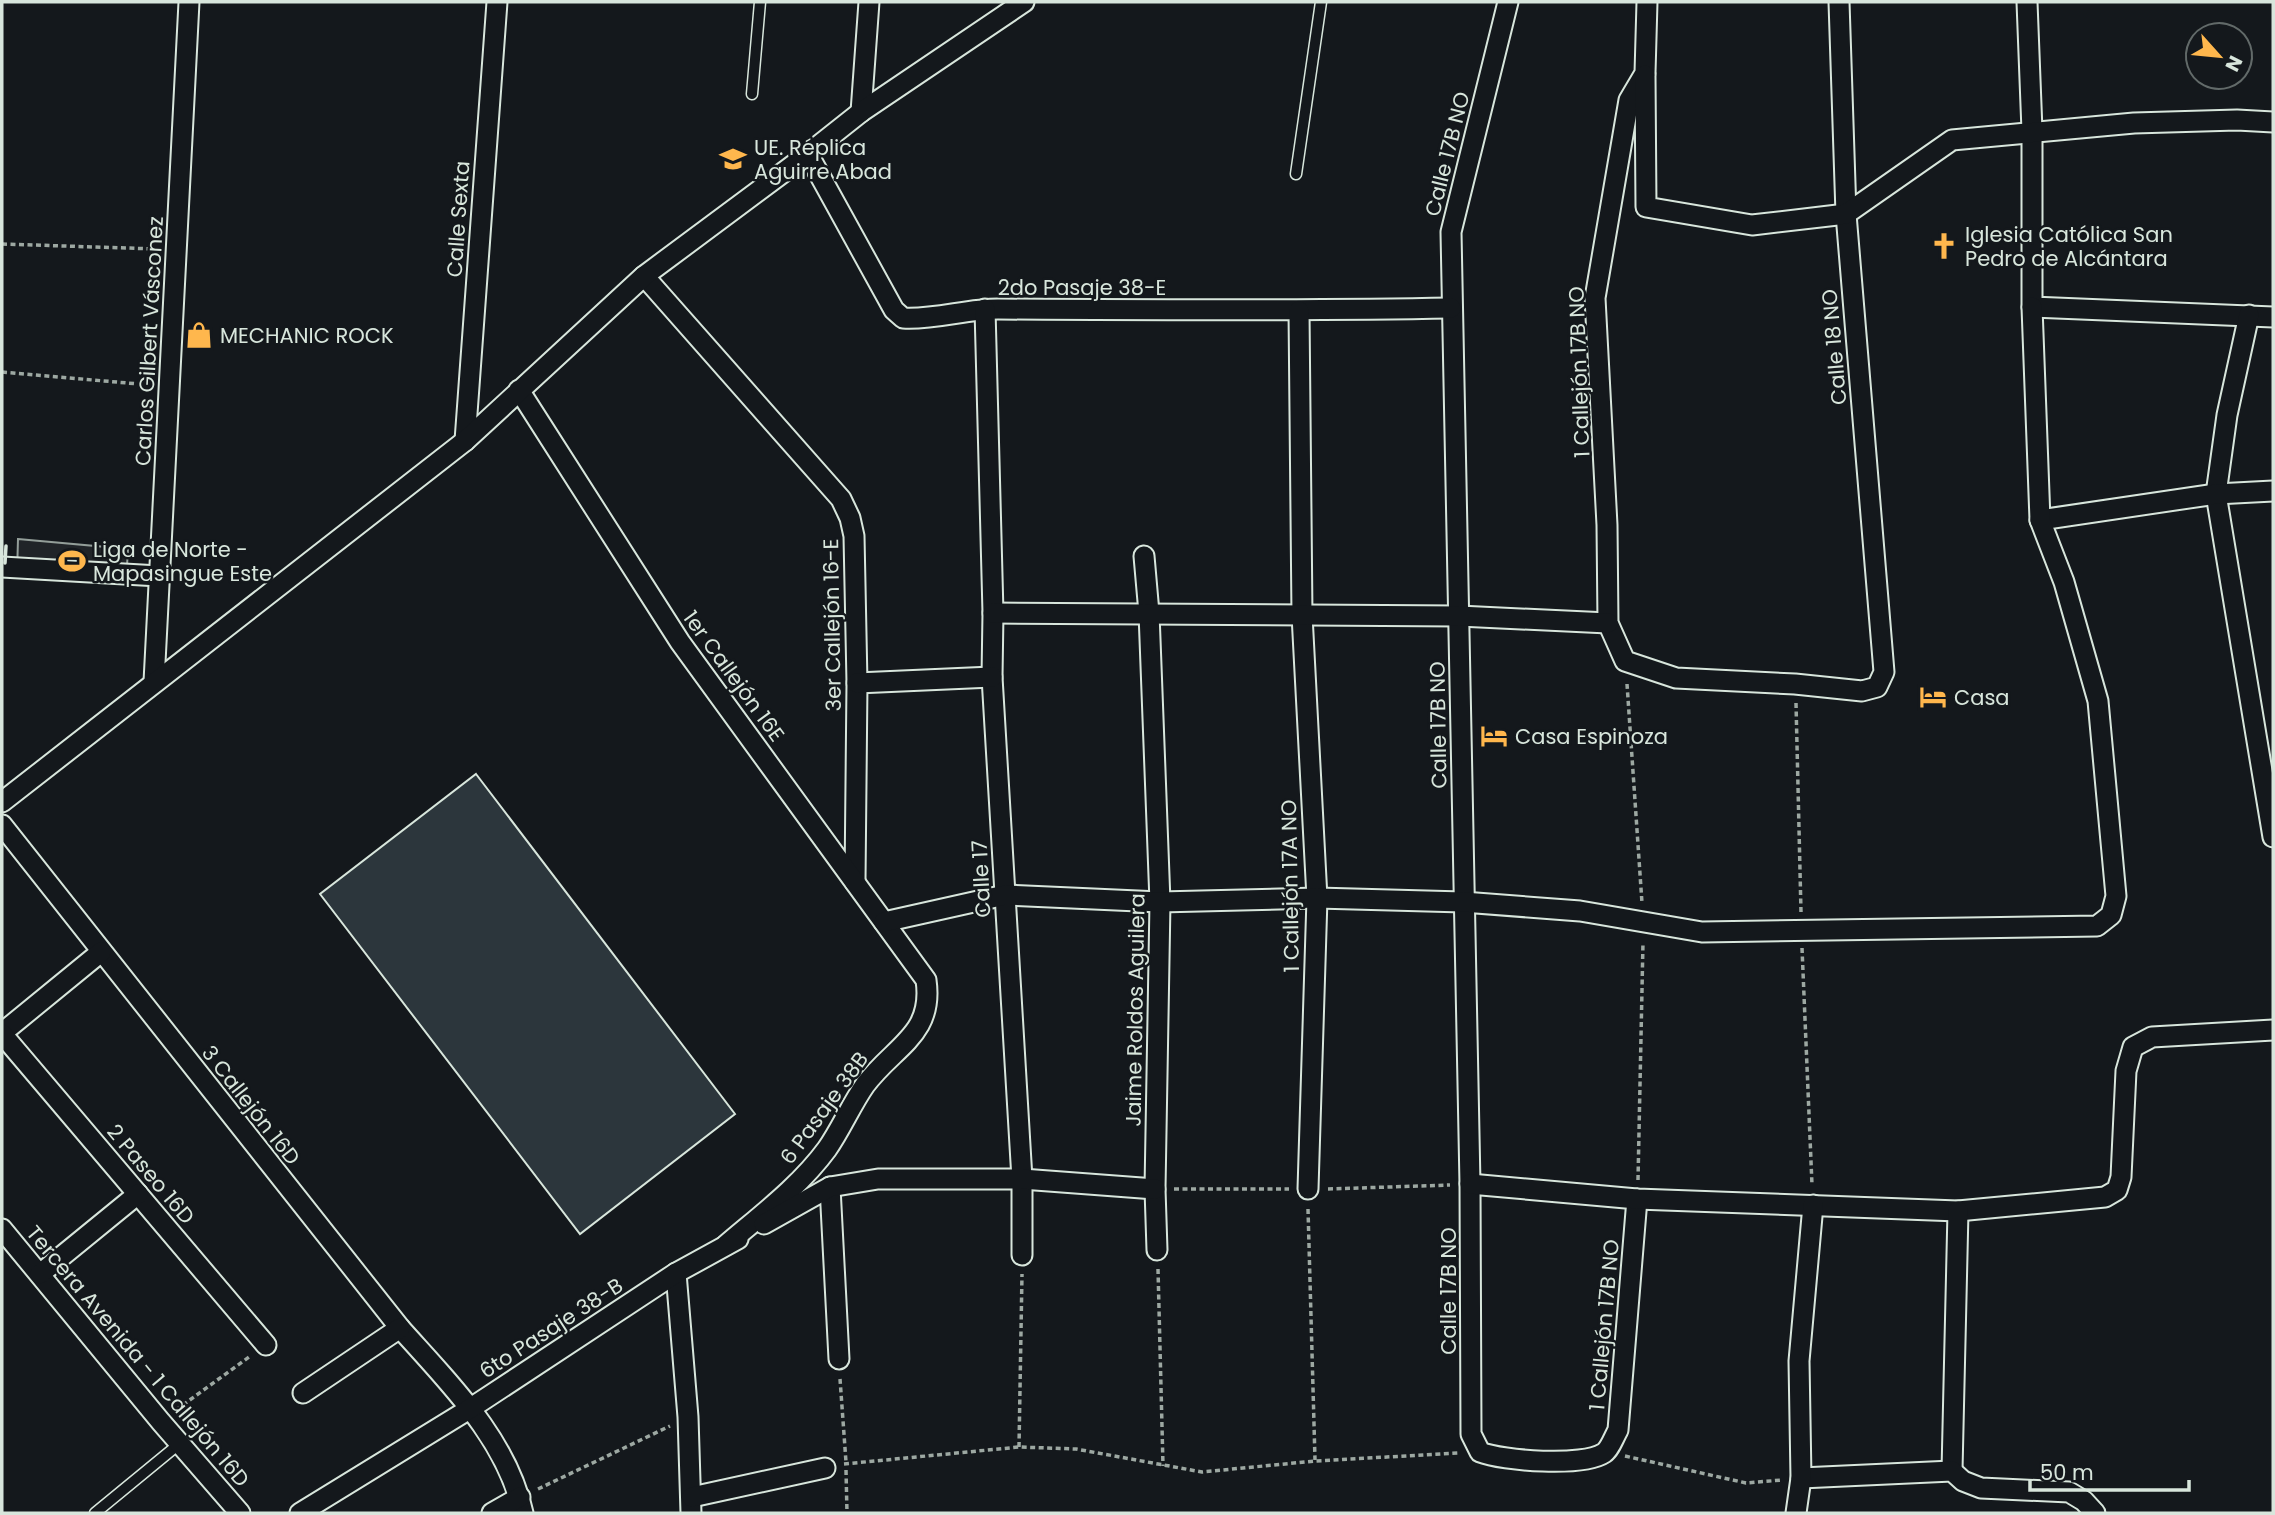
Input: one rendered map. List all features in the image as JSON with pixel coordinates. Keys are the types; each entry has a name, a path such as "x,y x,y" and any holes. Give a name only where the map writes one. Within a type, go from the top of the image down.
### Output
{"street":[{"name":"Carlos Gilbert Vásconez","path":"154,682 189,2"},
{"name":"Calle Sexta","path":"465,441 497,2"},
{"path":"861,112 869,2"},
{"path":"2,802 465,441 644,276 861,112 1024,2"},
{"name":"Calle 17B NO","path":"1480,1452 1471,1434 1470,1184 1451,232 1508,2"},
{"name":"1 Callejón 17B NO","path":"1625,661 1608,623 1607,525 1595,298 1629,100 1645,73 1647,2"},
{"name":"Calle 18 NO","path":"1625,661 1676,678 1795,684 1862,691 1877,687 1884,672 1846,214 1839,2"},
{"path":"884,922 1005,895 1160,902 1317,898 1463,902 1580,911 1702,932 2097,926 2111,915 2116,896 2098,701 2064,582 2040,520 2032,307 2032,131 2027,2"},
{"path":"1645,73 1646,207 1752,225 1846,214 1952,140 2134,122 2273,122"},
{"name":"2do Pasaje 38-E","path":"808,154 894,310 903,318 923,320 985,309 1298,311 1451,308"},
{"name":"3er Callejón 16-E","path":"644,276 841,499 850,518 854,536 857,683 855,883"},
{"path":"2032,307 2273,317"},
{"name":"Calle 17","path":"985,309 993,613 992,677 1021,1179 1022,1255"},
{"name":"1 Callejón 17A NO","path":"1298,311 1302,615 1317,898 1308,1189"},
{"path":"2249,315 2227,415 2216,494 2273,837"},
{"name":"1er Callejón 16E","path":"519,390 680,642 926,980"},
{"path":"2040,520 2216,494 2273,491"},
{"name":"Jaime Roldos Aguilera","path":"1144,555 1149,613 1160,902 1155,1189 1157,1250"},
{"path":"2,567 159,576"},
{"path":"993,613 1459,616 1608,623"},
{"path":"857,683 992,677"},
{"name":"3 Callejón 16D","path":"2,825 400,1328 471,1408 493,1440 522,1505"},
{"path":"2,1033 102,953"},
{"name":"6 Pasaje 38B","path":"726,1245 810,1170 829,1147 863,1088 878,1068 913,1035 925,1017 929,998 926,980"},
{"path":"1470,1184 1637,1199 1958,1210 2105,1197 2117,1190 2121,1177 2126,1071 2133,1047 2152,1037 2273,1030"},
{"name":"2 Paseo 16D","path":"2,1033 266,1345"},
{"name":"6to Pasaje 38-B","path":"300,1513 471,1408 676,1273 830,1187 878,1179 1021,1179 1155,1189"},
{"path":"830,1187 839,1359"},
{"path":"40,1274 138,1194"},
{"name":"1 Callejón 17B NO","path":"1606,1452 1618,1430 1637,1199"},
{"path":"1796,1513 1801,1478 1799,1361 1813,1205"},
{"path":"1952,1471 1958,1210"},
{"name":"Tercera Avenida - 1 Callejón 16D","path":"2,1228 179,1444 240,1513"},
{"path":"676,1273 688,1417 691,1505 825,1468"},
{"path":"303,1393 400,1328"},
{"path":"1480,1452 1497,1458 1586,1461 1606,1452"},
{"path":"1801,1478 1952,1471 1963,1481 1981,1488 2069,1492 2084,1501 2095,1513"},
{"path":"492,1513 522,1505"}],"lane":[{"path":"752,94 760,2"},
{"path":"1296,174 1321,2"},
{"path":"95,1513 179,1444"}],"path":[{"path":"2,244 177,250"},
{"path":"2,372 169,387"},
{"path":"1308,1189 1315,1461"},
{"path":"1157,1250 1163,1466"},
{"path":"1020,1447 1022,1255"},
{"path":"161,1422 266,1345"},
{"path":"839,1359 847,1513"},
{"path":"522,1505 688,1417"},
{"path":"825,1468 1020,1447 1076,1449 1202,1472 1315,1461 1480,1452"},
{"path":"1606,1452 1746,1483 1801,1478"}],"shaded area":[{"name":"Liga de Norte - Mapasingue Este","path":"18,539 128,549 126,583 17,574"}],"building":[{"path":"476,774 735,1114 580,1234 320,894"}],"wall":[{"path":"5,563 6,546"}],"place":[{"name":"UE. Réplica Aguirre Abad","path":"733,159"},
{"name":"Iglesia Católica San Pedro de Alcántara","path":"1944,246"},
{"name":"MECHANIC ROCK","path":"199,335"},
{"name":"Liga de Norte - Mapasingue Este","path":"72,561"},
{"name":"Casa","path":"1933,697"},
{"name":"Casa Espinoza","path":"1494,736"}]}
